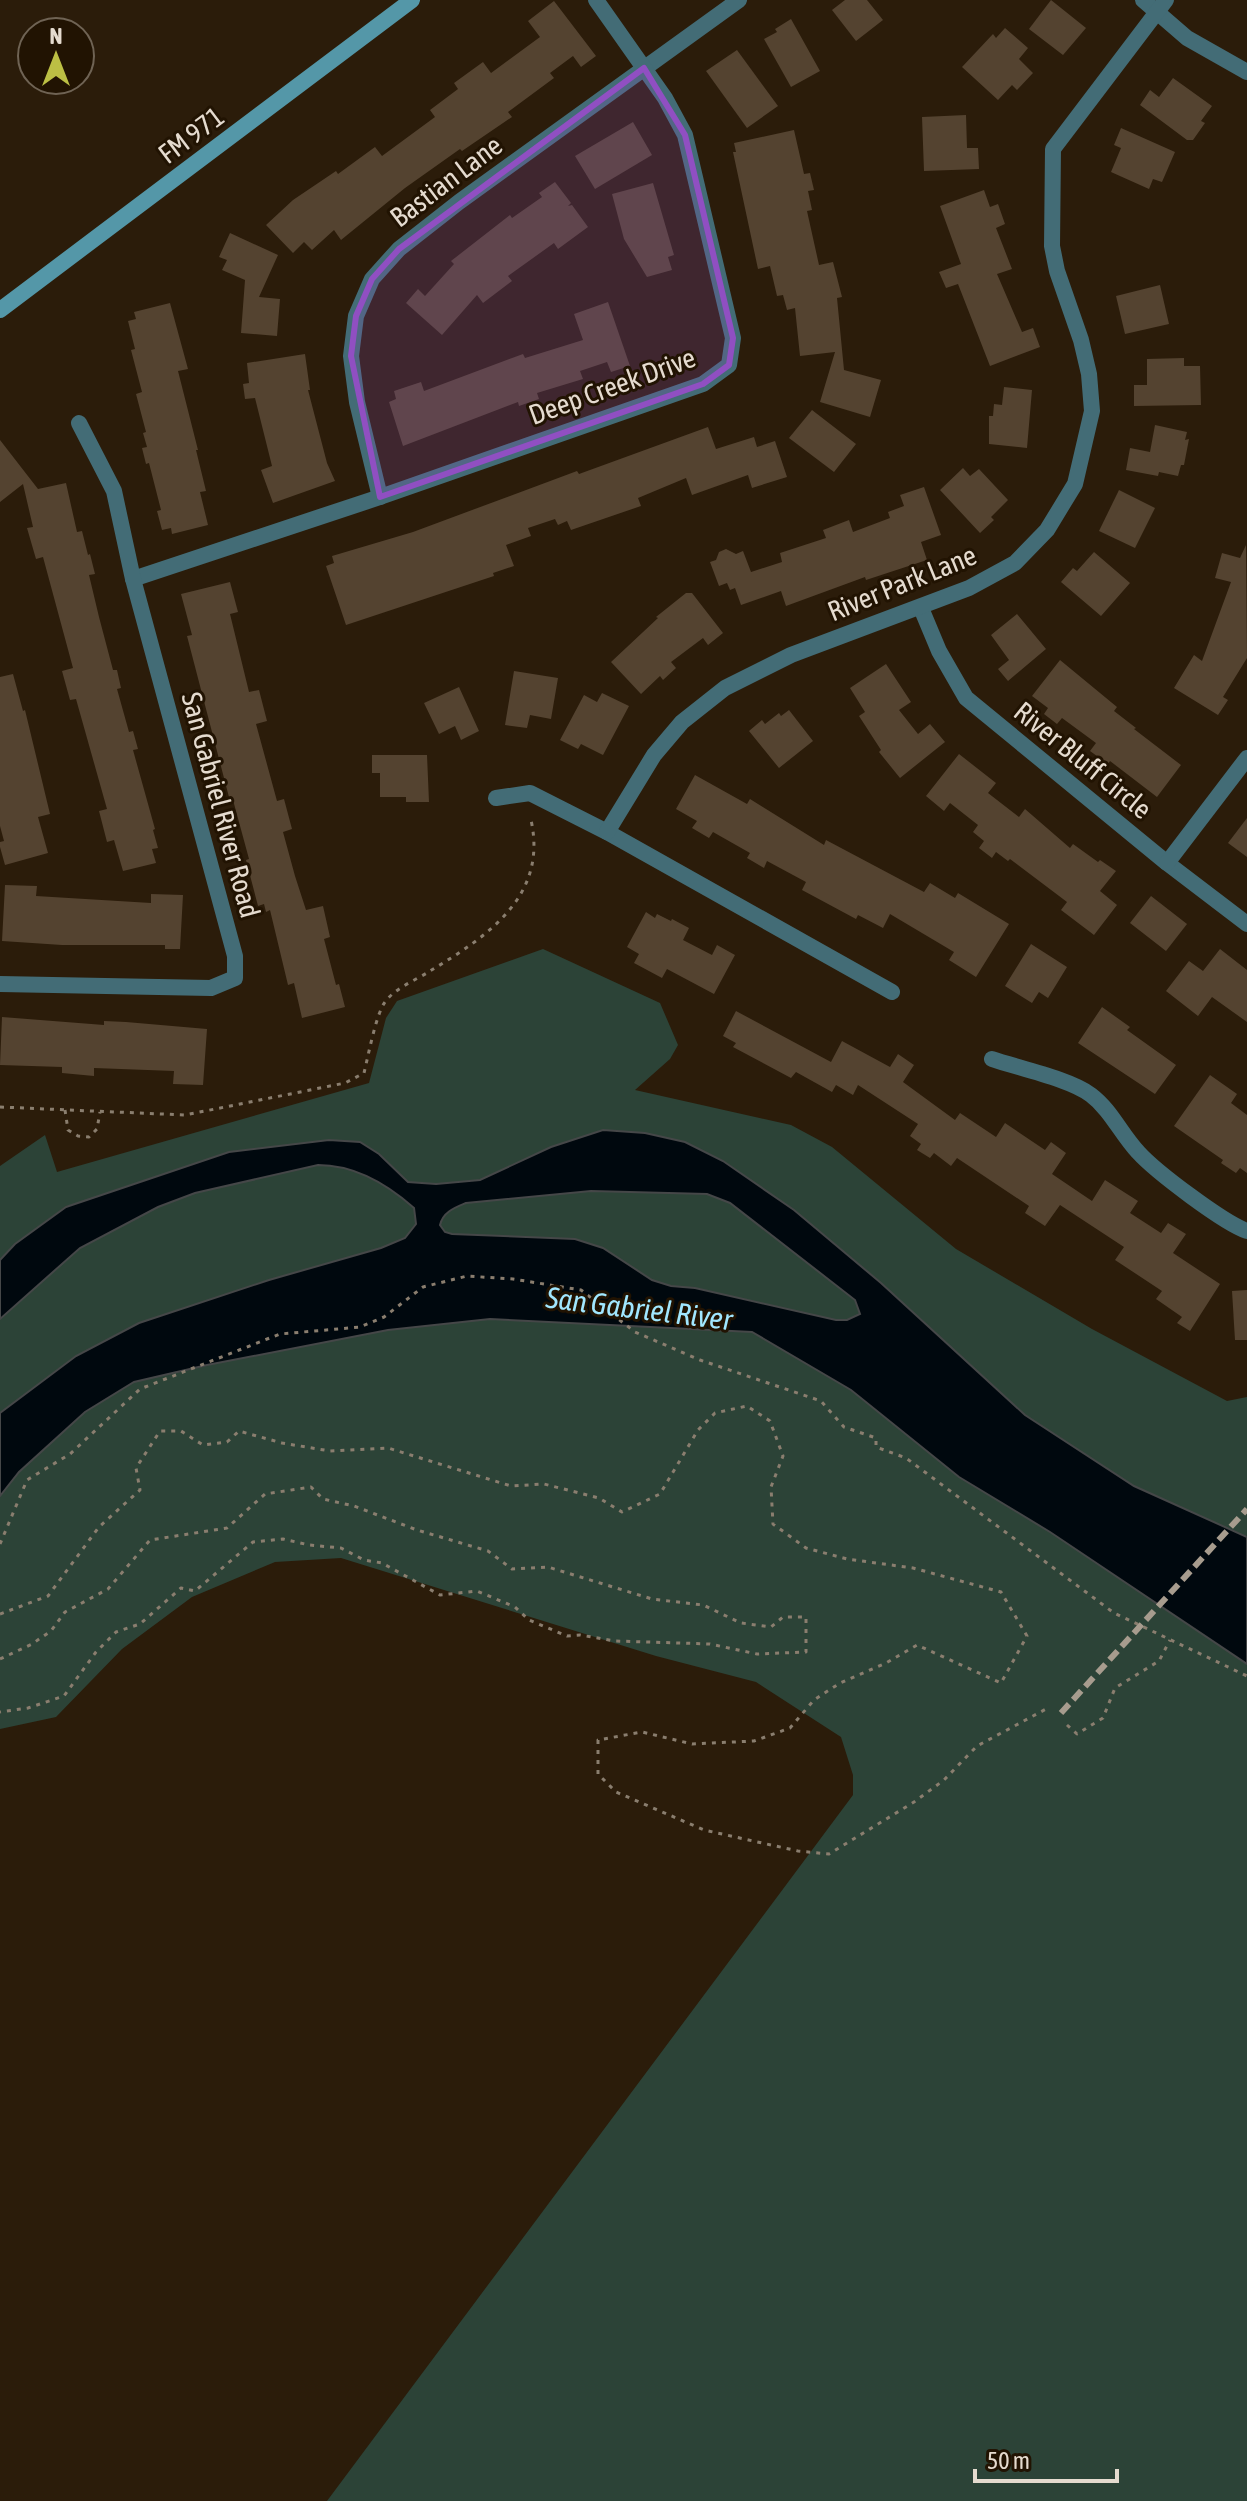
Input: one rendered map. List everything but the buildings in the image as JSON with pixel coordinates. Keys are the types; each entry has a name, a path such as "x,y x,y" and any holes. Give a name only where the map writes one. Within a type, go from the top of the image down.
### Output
{"main road":[{"name":"FM 971","path":"0,310 412,0"}],"street":[{"name":"Deep Creek Drive","path":"133,579 703,384 729,365 733,338 685,135 676,115 596,0"},
{"name":"Bastian Lane","path":"380,497 357,402 351,356 356,316 372,279 399,249 739,0"},
{"path":"1155,4 1187,38 1247,72"},
{"name":"River Park Lane","path":"607,832 654,755 682,722 725,688 791,655 969,588 1015,563 1047,530 1075,484 1092,408 1089,374 1081,340 1057,271 1052,246 1053,149 1155,4"},
{"name":"San Gabriel River Road","path":"0,984 211,988 235,978 235,956 133,579 114,491 79,423"},
{"name":"River Bluff Circle","path":"921,608 939,651 966,698 1167,863 1247,924"},
{"path":"1167,863 1247,758"},
{"path":"496,798 530,793 607,832 892,992"},
{"path":"992,1059 1091,1095 1109,1113 1136,1151 1158,1172 1247,1231"}],"path":[{"path":"0,1107 185,1115 345,1083 364,1073 383,1003 395,992 462,952 498,922 526,889 534,855 531,820"},
{"path":"65,1110 68,1130 78,1136 89,1137 97,1129 100,1112"},
{"path":"0,1544 27,1480 70,1454 140,1389 280,1334 360,1327 384,1317 423,1287 467,1276 513,1279 581,1290 635,1332 700,1360 821,1401 844,1427 876,1438 876,1447 906,1458 1114,1613 1247,1676"},
{"path":"0,1614 48,1596 99,1527 140,1490 136,1468 160,1431 181,1431 203,1445 227,1442 239,1431 282,1443 330,1451 388,1448 511,1486 544,1484 599,1498 622,1512 660,1494 698,1430 715,1413 747,1406 770,1421 783,1456 771,1487 773,1524 806,1548 847,1559 913,1568 1001,1592 1027,1636 1001,1683 917,1645 886,1663 840,1683 814,1700 790,1728 754,1741 692,1744 642,1732 598,1740 598,1774 616,1792 704,1830 798,1851 829,1854 914,1802 944,1780 977,1746 1048,1708"},
{"path":"0,1659 32,1644 51,1631 65,1612 108,1589 150,1540 227,1528 265,1494 311,1487 323,1499 354,1506 417,1530 488,1551 512,1569 548,1567 652,1599 703,1605 741,1623 771,1627 783,1617 806,1617 806,1652 757,1654 710,1644 567,1636 529,1620 515,1607 477,1591 440,1595 382,1563 364,1560 341,1548 283,1539 253,1542 195,1591 181,1588 140,1624 116,1632 96,1652 64,1696 28,1708 0,1712"},
{"path":"1067,1725 1077,1734 1103,1718 1115,1688 1159,1661 1170,1640"}],"highlighted area":[{"path":"644,68 685,135 733,338 729,365 703,384 380,497 351,356 356,316 372,279 399,249"}],"green space":[{"path":"543,949 660,1003 678,1045 670,1059 635,1090 791,1125 832,1147 956,1249 1092,1329 1227,1401 1247,1397 1247,1537 1134,1486 1025,1415 881,1283 794,1210 723,1161 685,1142 645,1133 603,1130 551,1147 480,1180 436,1184 408,1182 379,1154 66,1206 15,1244 0,1260 0,1166 45,1135 57,1172 369,1083 386,1018 397,1001"},
{"path":"318,1165 345,1168 381,1184 414,1208 416,1224 405,1238 381,1248 139,1323 76,1356 0,1413 0,1319 80,1248 158,1207 195,1193"},
{"path":"591,1191 707,1194 730,1203 855,1300 861,1314 847,1320 836,1320 696,1288 671,1286 652,1280 603,1248 575,1239 452,1234 445,1232 440,1225 446,1214 466,1203"},
{"path":"490,1319 752,1332 851,1390 959,1477 1050,1532 1247,1664 1247,2501 327,2501 853,1795 853,1775 841,1737 756,1682 656,1656 341,1558 275,1562 192,1597 122,1649 56,1717 0,1729 0,1496 19,1472 85,1412 134,1382 388,1330"}],"water":[{"name":"San Gabriel River","path":"603,1130 645,1133 685,1142 723,1161 794,1210 881,1283 1025,1415 1134,1486 1247,1537 1247,1664 1050,1532 959,1477 851,1390 752,1332 490,1319 388,1330 207,1365 134,1382 85,1412 19,1472 0,1496 0,1413 76,1356 139,1323 269,1280 381,1248 405,1238 416,1224 414,1208 393,1191 358,1172 332,1166 318,1165 195,1193 158,1207 80,1248 0,1319 0,1260 15,1244 66,1207 229,1152 329,1140 360,1142 379,1154 408,1182 436,1184 480,1180 551,1147","holes":["591,1191 707,1194 730,1203 855,1300 860,1314 847,1320 836,1320 695,1288 671,1286 652,1280 603,1248 575,1239 452,1234 445,1232 440,1225 446,1214 466,1203"]}],"railway":[{"path":"1061,1713 1247,1509"}]}
